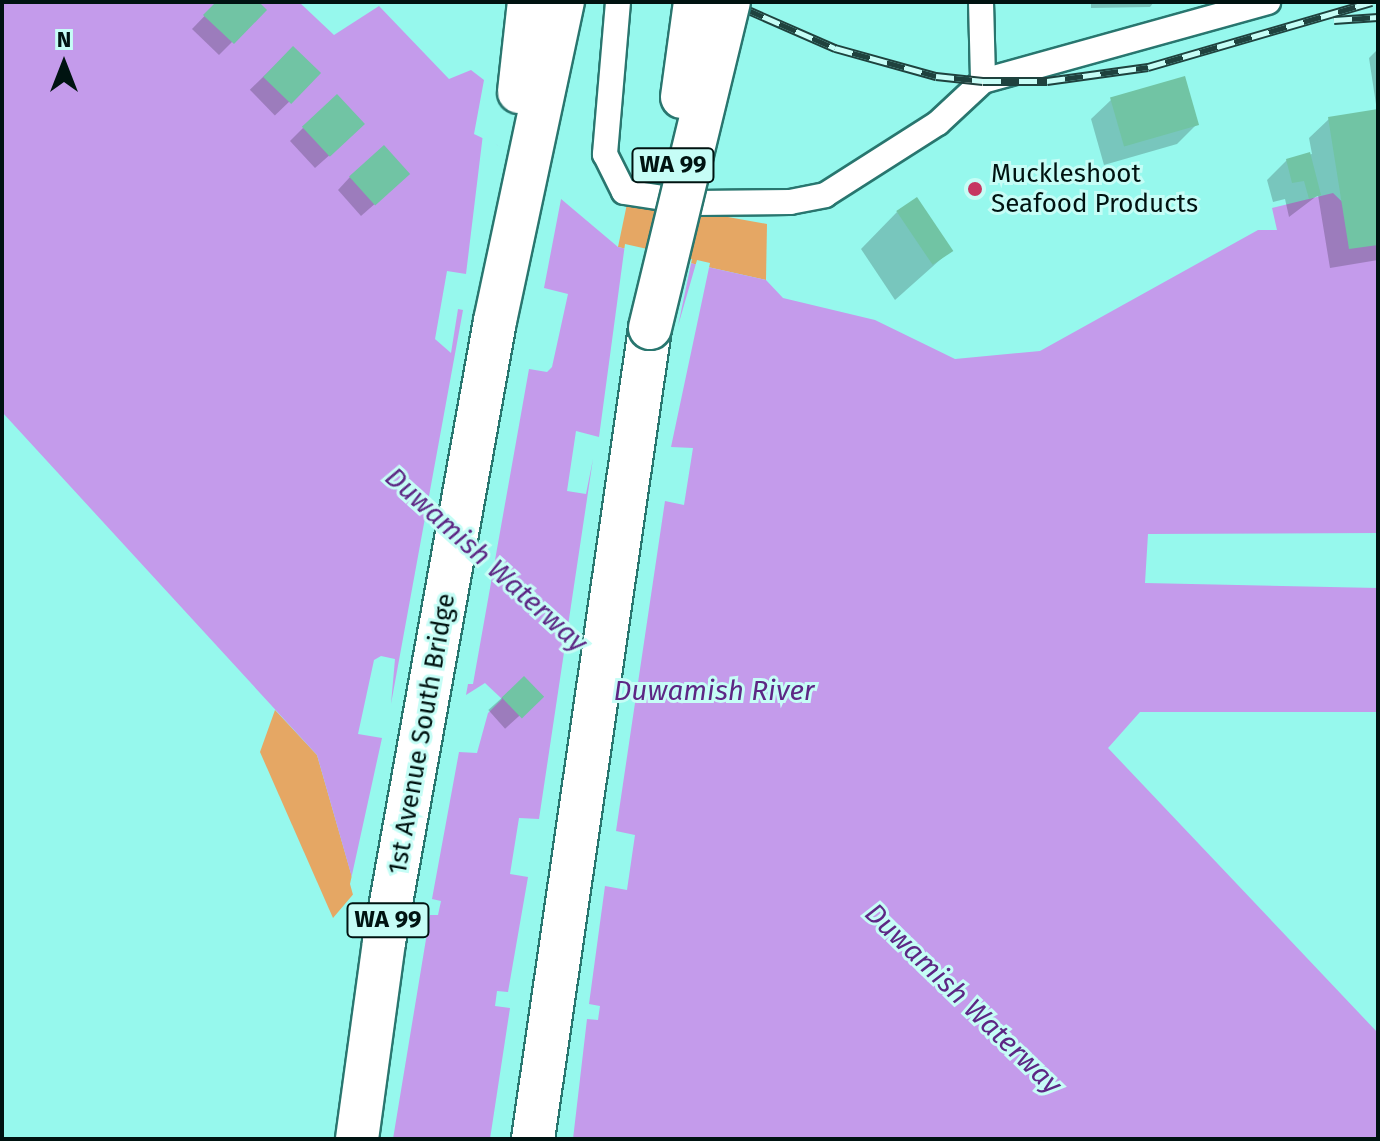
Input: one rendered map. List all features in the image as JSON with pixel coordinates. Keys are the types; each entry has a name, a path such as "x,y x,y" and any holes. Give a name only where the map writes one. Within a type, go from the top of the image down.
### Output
{"highway":[{"path":"495,321 529,2"},
{"name":"1st Avenue South Bridge","path":"357,1139 384,942 495,321 563,2"},
{"name":"WA 99","path":"533,1139 695,2"},
{"path":"650,328 729,2"}],"street":[{"path":"618,2 605,154 624,192 697,203 790,202 825,195 938,123 983,81 1268,2"},
{"path":"981,2 983,81"}],"shaded area":[{"path":"628,199 767,224 766,280 618,247"},
{"path":"275,710 317,755 356,891 333,918 260,752"}],"water":[{"name":"Duwamish River","path":"2,2 299,2 334,35 379,6 449,79 471,70 484,80 474,134 497,145 618,247 766,280 783,298 875,320 955,359 1040,351 1258,230 1277,230 1272,208 1333,193 1378,236 1378,533 1148,534 1145,583 1378,588 1378,712 1140,712 1108,748 1378,1033 1378,1139 344,1139 367,930 317,755 2,412"}],"pier":[{"path":"483,134 562,194 544,288 568,294 552,367 547,372 529,369 473,684 468,684 466,695 485,683 502,699 488,713 477,753 459,752 432,899 441,901 438,915 430,915 393,1139 340,1139 363,931 350,884 382,738 358,734 374,660 381,656 395,659 391,704 463,310 458,309 451,353 435,339 447,271 466,274"},
{"path":"625,244 692,259 678,326 697,260 710,263 671,447 693,448 684,505 665,501 616,831 635,835 627,890 605,886 589,1004 600,1006 598,1020 587,1019 573,1139 490,1139 510,1008 495,1006 497,991 508,992 528,877 510,874 519,818 539,819 593,459 586,494 567,491 576,431 599,437"}],"building":[{"path":"216,2 259,2 267,10 234,44 203,15"},
{"path":"293,46 321,73 291,104 263,77"},
{"path":"1185,76 1199,125 1124,147 1110,97"},
{"path":"337,94 365,124 330,157 302,127"},
{"path":"1378,109 1378,245 1349,249 1328,117"},
{"path":"384,145 410,174 375,205 349,176"},
{"path":"1310,152 1321,195 1309,199 1304,181 1292,183 1286,159"},
{"path":"917,197 953,251 933,265 896,211"},
{"path":"524,676 544,697 522,718 502,698"}],"railway":[{"path":"730,2 835,48 936,76 983,81 1047,81 1148,67 1372,2"},
{"path":"1334,20 1378,17"}],"place":[{"name":"Muckleshoot Seafood Products","path":"975,189"}],"water label":[{"name":"Duwamish Waterway","path":"486,560"},
{"name":"Duwamish Waterway","path":"963,999"}]}
